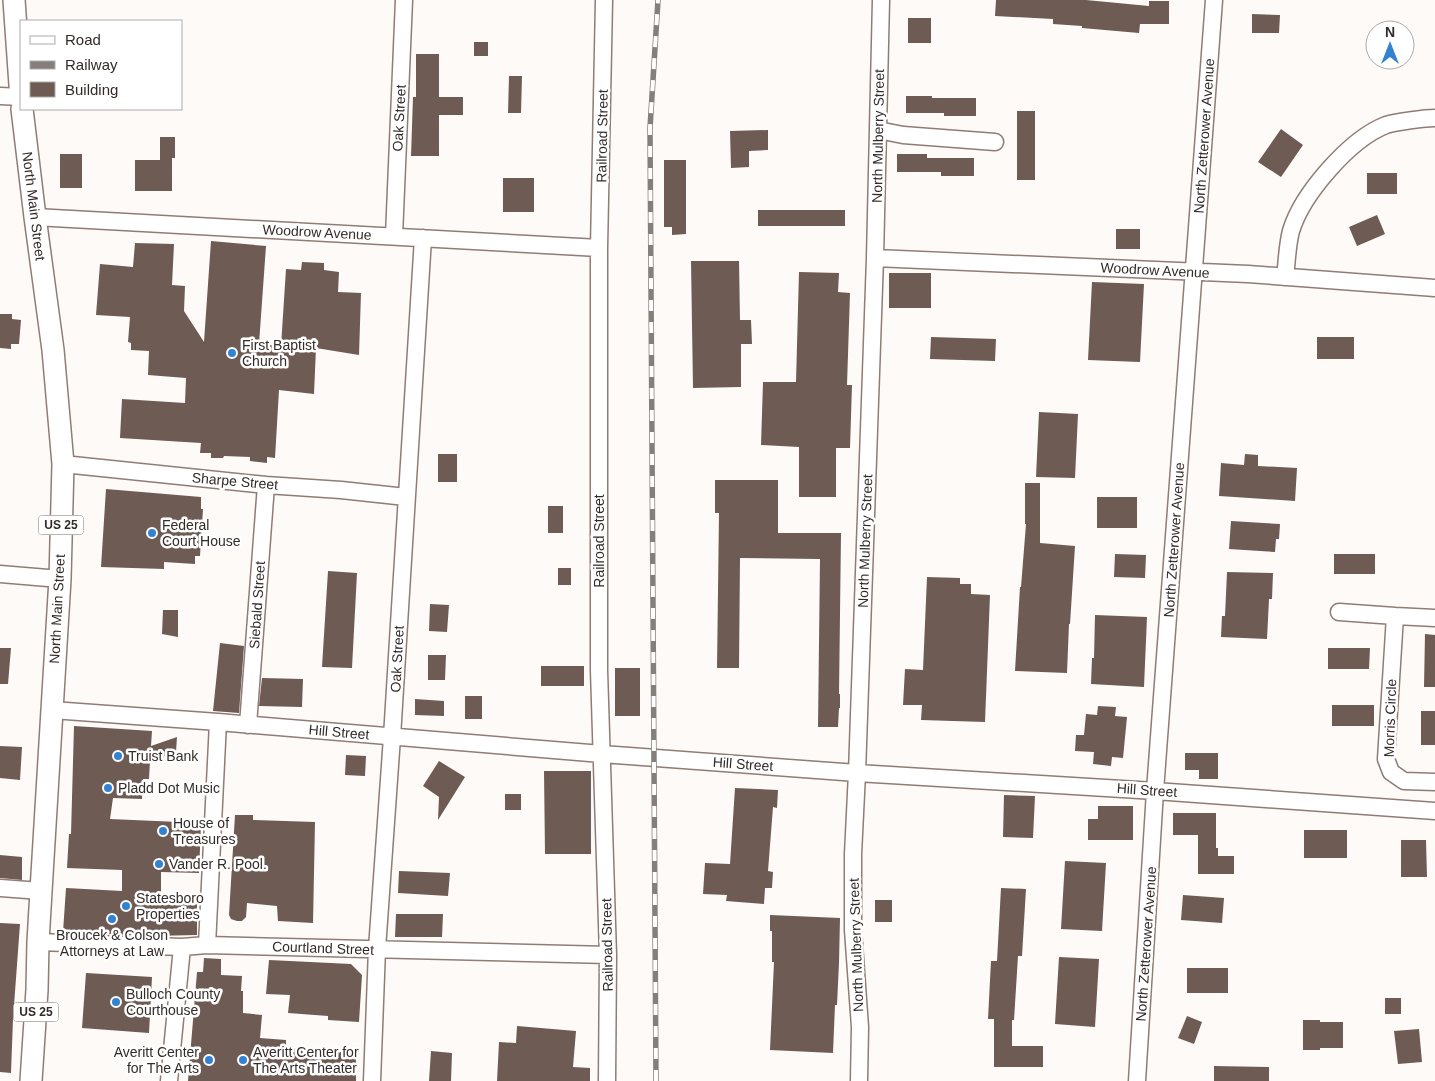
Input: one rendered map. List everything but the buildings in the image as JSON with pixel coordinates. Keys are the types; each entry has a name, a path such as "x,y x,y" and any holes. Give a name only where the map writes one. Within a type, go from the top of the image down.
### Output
{"main road":[{"path":"14,0 20,84"},
{"name":"North Main Street","path":"22,110 53,350 63,464 60,579 38,942 38,990 32,1081"}],"street":[{"name":"Oak Street","path":"394,236 404,0"},
{"name":"Railroad Street","path":"604,0 599,248 599,670 608,955 607,1081"},
{"name":"North Mulberry Street","path":"859,1081 860,1027 853,920 853,854 875,258 881,0"},
{"name":"North Zetterower Avenue","path":"1137,1081 1156,790 1214,0"},
{"path":"0,96 20,98"},
{"path":"1285,277 1291,232 1301,208 1326,172 1358,141 1386,125 1435,118"},
{"path":"878,130 903,135 995,142"},
{"name":"Woodrow Avenue","path":"35,217 599,248"},
{"name":"Oak Street","path":"372,1081 377,949 423,238"},
{"name":"Woodrow Avenue","path":"875,258 1194,272 1435,288"},
{"name":"Sharpe Street","path":"63,464 406,497"},
{"name":"Siebald Street","path":"248,725 266,485"},
{"path":"0,574 60,579"},
{"path":"1339,612 1435,618"},
{"name":"Morris Circle","path":"1395,616 1386,759 1391,772 1404,781 1435,782"},
{"name":"Hill Street","path":"52,710 857,773 1156,790 1435,811"},
{"path":"207,945 218,722"},
{"path":"0,888 41,891"},
{"name":"Courtland Street","path":"38,942 182,948 207,945 608,955"},
{"path":"169,1081 182,948"}],"railway":[{"path":"656,1081 650,128 658,0"}],"place":[{"name":"First Baptist Church","path":"232,353"},
{"name":"Federal Court House","path":"152,533"},
{"name":"Truist Bank","path":"118,756"},
{"name":"Pladd Dot Music","path":"108,788"},
{"name":"House of Treasures","path":"163,831"},
{"name":"Vander R. Pool.","path":"159,864"},
{"name":"Statesboro Properties","path":"126,906"},
{"name":"Broucek & Colson Attorneys at Law","path":"112,919"},
{"name":"Bulloch County Courthouse","path":"116,1002"},
{"name":"Averitt Center for The Arts","path":"209,1060"},
{"name":"Averitt Center for The Arts Theater","path":"243,1060"}]}
